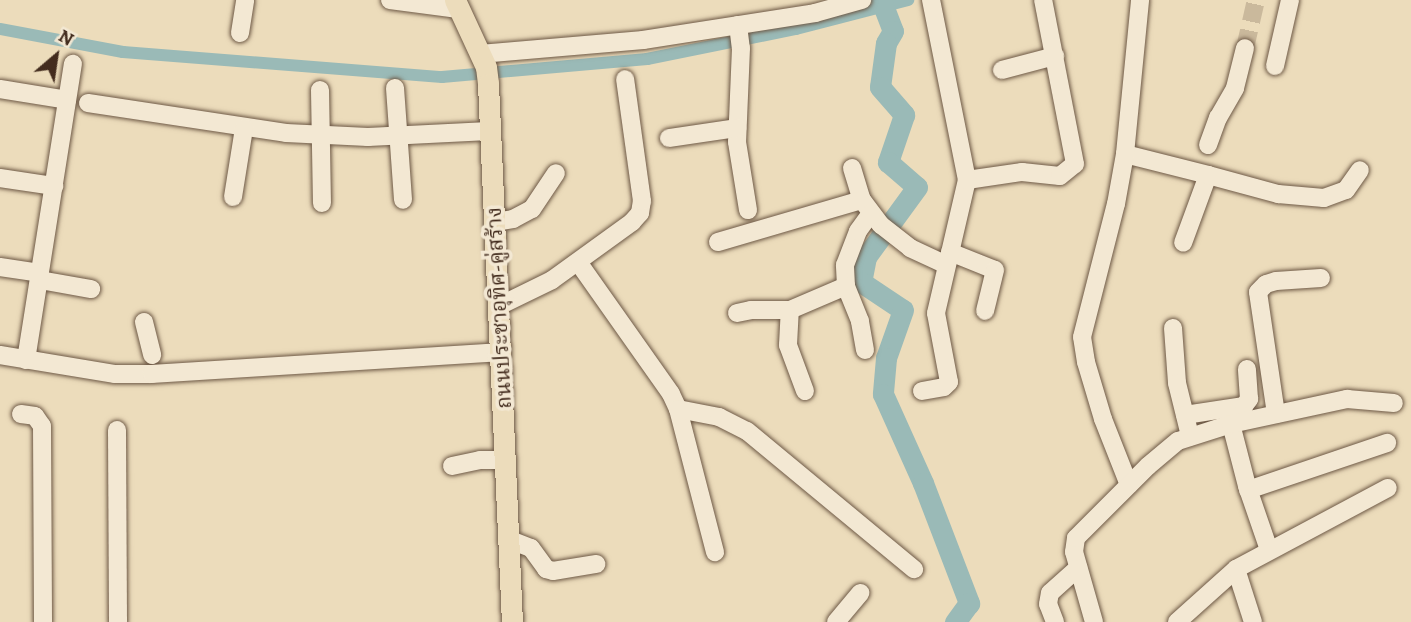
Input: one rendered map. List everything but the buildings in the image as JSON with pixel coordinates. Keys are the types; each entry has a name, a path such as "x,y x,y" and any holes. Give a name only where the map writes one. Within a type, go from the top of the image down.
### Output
{"main road":[{"name":"ถนนประชาอุทิศ-คู่สร้าง","path":"457,4 485,68 495,222 512,622"}],"street":[{"path":"240,33 245,0"},
{"path":"390,0 457,4"},
{"path":"485,68 643,40 739,36 862,0"},
{"path":"922,391 944,387 948,382 936,313 967,180 931,0"},
{"path":"967,180 1022,172 1060,176 1072,170 1076,158 1043,0"},
{"path":"1129,485 1103,419 1086,362 1082,337 1116,204 1125,154 1140,0"},
{"path":"1275,66 1290,0"},
{"path":"739,36 737,128 748,210"},
{"path":"1208,145 1218,118 1235,88 1245,48"},
{"path":"1002,70 1055,56"},
{"path":"26,360 73,64"},
{"path":"499,306 525,295 578,262 632,222 640,213 642,201 625,79"},
{"path":"395,88 404,200"},
{"path":"0,89 67,100"},
{"path":"320,90 322,203"},
{"path":"88,103 244,128 322,135 489,131"},
{"path":"233,197 244,128"},
{"path":"669,138 737,128"},
{"path":"1125,154 1278,194 1324,198 1346,190 1360,170"},
{"path":"852,168 871,213 910,248 995,270 985,312"},
{"path":"495,222 513,219 532,209 556,173"},
{"path":"1183,243 1208,175"},
{"path":"0,177 54,187"},
{"path":"718,242 871,213"},
{"path":"865,350 860,321 846,286 845,265 849,250 871,213"},
{"path":"578,262 671,394 678,409 715,552"},
{"path":"0,267 91,289"},
{"path":"1276,414 1258,292 1266,284 1276,281 1321,278"},
{"path":"737,313 751,310 790,310 846,286"},
{"path":"790,310 788,345 804,391"},
{"path":"144,322 153,363"},
{"path":"1173,328 1177,383 1190,436"},
{"path":"0,355 115,374 153,363 501,352"},
{"path":"1185,415 1244,406 1249,399 1247,369"},
{"path":"1094,622 1074,552 1076,538 1178,441 1231,424 1353,399 1394,403"},
{"path":"678,409 719,417 747,431 914,569"},
{"path":"21,414 35,416 42,426 43,622"},
{"path":"1231,424 1248,490 1269,550"},
{"path":"117,430 118,622"},
{"path":"1248,490 1387,443"},
{"path":"452,466 480,460 506,460"},
{"path":"1177,622 1236,569 1388,488"},
{"path":"510,540 531,548 546,569 554,571 596,564"},
{"path":"1055,622 1048,604 1050,593 1078,568"},
{"path":"1236,569 1253,622"},
{"path":"836,622 860,593"}],"waterway":[{"path":"881,0 893,31 886,43 880,87 904,115 888,162 917,187 866,257 861,282 903,310 886,358 883,394 923,483 969,603 955,622"},
{"path":"0,29 123,52 442,77 647,59 796,29 908,0"}],"tunnel":[{"path":"1245,48 1256,0"}]}
